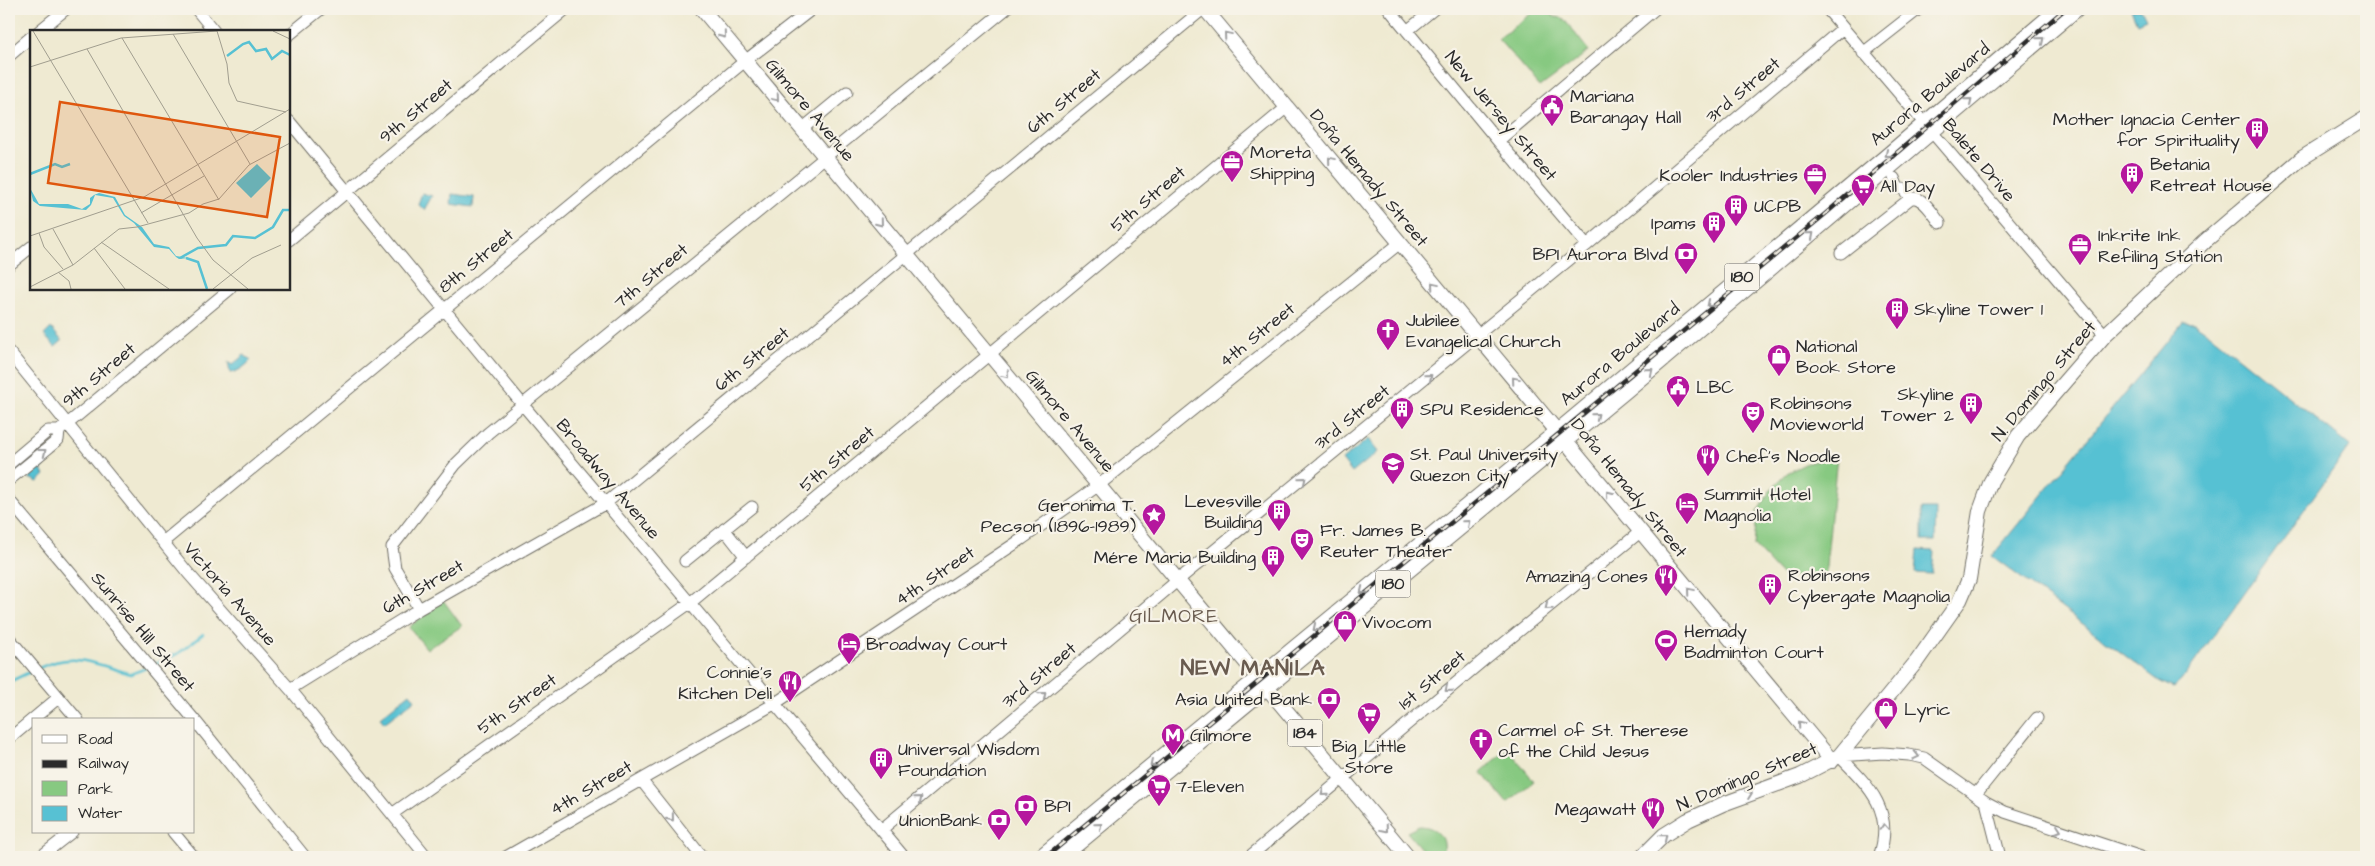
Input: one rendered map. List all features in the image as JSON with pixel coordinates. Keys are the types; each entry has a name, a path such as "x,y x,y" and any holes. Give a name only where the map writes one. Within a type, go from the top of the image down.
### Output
{"main road":[{"name":"Gilmore Avenue","path":"702,9 1408,857"},
{"name":"Doña Hemady Street","path":"1204,9 1562,436 1640,532 1836,758"},
{"name":"Aurora Boulevard","path":"1040,857 1258,677 1890,175 1929,127 2058,9"},
{"name":"Aurora Boulevard","path":"1062,857 1267,688 1562,436 1929,127 2077,9"},
{"name":"N. Domingo Street","path":"1642,857 1664,835 1688,820 1723,804 1800,776 1836,758 1917,661 1960,600 1969,579 1980,511 1991,480 2018,436 2105,335 2204,242 2292,166 2366,119"}],"street":[{"path":"39,30 66,9"},
{"path":"196,9 213,30"},
{"path":"290,34 321,9"},
{"name":"9th Street","path":"290,239 566,9"},
{"name":"8th Street","path":"163,542 745,61 812,9"},
{"name":"7th Street","path":"419,609 395,568 392,546 456,464 488,433 1006,9"},
{"name":"6th Street","path":"290,689 419,609 606,503 1204,9"},
{"name":"New Jersey Street","path":"1389,9 1587,245"},
{"path":"1407,31 1434,9"},
{"path":"1498,141 1655,9"},
{"name":"Balete Drive","path":"1827,9 2105,335"},
{"path":"1863,52 1919,9"},
{"name":"3rd Street","path":"881,830 1177,581 1587,245 1843,28"},
{"path":"9,56 30,38"},
{"path":"802,129 847,92"},
{"name":"5th Street","path":"392,814 690,603 1287,107"},
{"name":"Broadway Avenue","path":"290,122 523,405 904,857"},
{"path":"1890,175 1903,184 1907,194 1920,200 1940,224"},
{"path":"1841,253 1907,194"},
{"name":"4th Street","path":"506,857 774,704 1014,544 1099,485 1400,243"},
{"path":"9,265 30,248"},
{"name":"9th Street","path":"9,464 48,431 63,427 229,290"},
{"name":"Victoria Avenue","path":"9,352 63,427 290,689 427,857"},
{"name":"9th Street","path":"9,480 58,440 63,427"},
{"name":"Sunrise Hill Street","path":"9,500 191,718"},
{"path":"685,561 752,507"},
{"path":"724,529 746,557"},
{"name":"1st Street","path":"1249,857 1640,532"},
{"path":"9,638 76,718"},
{"path":"34,718 58,698"},
{"path":"1976,794 2037,718"},
{"path":"9,739 32,720"},
{"name":"Sunrise Hill Street","path":"195,723 305,857"},
{"path":"1836,758 1883,753 1924,758 1986,802 2005,812 2141,857"},
{"path":"1836,758 1860,777 1880,806 1885,827 1884,844 1879,857"},
{"path":"641,780 702,857"},
{"path":"1986,802 2000,857"},
{"path":"43,856 70,834"},
{"path":"175,834 194,857"}],"green space":[{"path":"1537,9 1547,9 1554,17 1563,18 1589,51 1540,87 1498,39"},
{"path":"1837,457 1825,577 1782,576 1754,546 1757,512 1772,488 1787,473 1807,463"},
{"path":"443,600 462,626 427,649 409,627"},
{"path":"1508,749 1534,781 1507,803 1481,772"},
{"path":"1419,826 1431,828 1440,835 1443,845 1441,857 1428,857 1407,832"}],"water":[{"path":"2131,9 2141,9 2146,19 2137,23"},
{"path":"422,193 432,196 424,210 418,204"},
{"path":"452,194 474,197 473,207 451,204"},
{"path":"2183,322 2194,323 2210,334 2350,446 2181,681 2173,688 2159,681 1992,556"},
{"path":"51,328 62,341 55,347 44,335"},
{"path":"244,355 251,360 242,368 230,373 228,362 232,365"},
{"path":"1368,439 1378,452 1352,473 1342,460"},
{"path":"45,465 41,470 45,475 38,482 29,478"},
{"path":"1922,509 1936,509 1935,541 1922,541"},
{"path":"1917,550 1934,551 1932,574 1915,573"},
{"path":"410,693 415,700 384,723 380,717"}],"waterway":[{"path":"153,665 179,653 203,634"},
{"path":"39,668 64,660 96,663 131,674 146,668"},
{"path":"9,682 32,671"}],"railway":[{"path":"1046,857 1824,215 2065,9"}],"place":[{"name":"Mariana Barangay Hall","path":"1552,127"},
{"name":"Mother Ignacia Center for Spirituality","path":"2257,150"},
{"name":"Moreta Shipping","path":"1232,183"},
{"name":"Betania Retreat House","path":"2132,195"},
{"name":"Kooler Industries","path":"1815,196"},
{"name":"All Day","path":"1863,207"},
{"name":"UCPB","path":"1736,227"},
{"name":"Ipams","path":"1714,244"},
{"name":"Inkrite Ink Refiling Station","path":"2080,266"},
{"name":"BPI Aurora Blvd","path":"1686,275"},
{"name":"Skyline Tower 1","path":"1897,330"},
{"name":"Jubilee Evangelical Church","path":"1388,351"},
{"name":"National Book Store","path":"1779,377"},
{"name":"LBC","path":"1678,408"},
{"name":"Skyline Tower 2","path":"1971,425"},
{"name":"SPU Residence","path":"1402,430"},
{"name":"Robinsons Movieworld","path":"1753,434"},
{"name":"Chef's Noodle","path":"1708,477"},
{"name":"St. Paul University Quezon City","path":"1393,485"},
{"name":"Summit Hotel Magnolia","path":"1687,525"},
{"name":"Levesville Building","path":"1279,532"},
{"name":"Geronima T. Pecson (1896–1989)","path":"1154,536"},
{"name":"Fr. James B. Reuter Theater","path":"1302,561"},
{"name":"Mére Maria Building","path":"1273,578"},
{"name":"Amazing Cones","path":"1666,597"},
{"name":"Robinsons Cybergate Magnolia","path":"1770,606"},
{"name":"Vivocom","path":"1345,643"},
{"name":"Hemady Badminton Court","path":"1666,662"},
{"name":"Broadway Court","path":"849,665"},
{"name":"Connie’s Kitchen Deli","path":"790,703"},
{"name":"Asia United Bank","path":"1329,720"},
{"name":"Lyric","path":"1886,730"},
{"name":"Big Little Store","path":"1369,735"},
{"name":"Gilmore","path":"1173,756"},
{"name":"Carmel of St. Therese of the Child Jesus","path":"1481,761"},
{"name":"Universal Wisdom Foundation","path":"881,780"},
{"name":"7-Eleven","path":"1159,807"},
{"name":"BPI","path":"1026,827"},
{"name":"Megawatt","path":"1653,830"},
{"name":"UnionBank","path":"999,841"}],"district":[{"name":"GILMORE","path":"1174,616"},
{"name":"NEW MANILA","path":"1253,668"}]}
